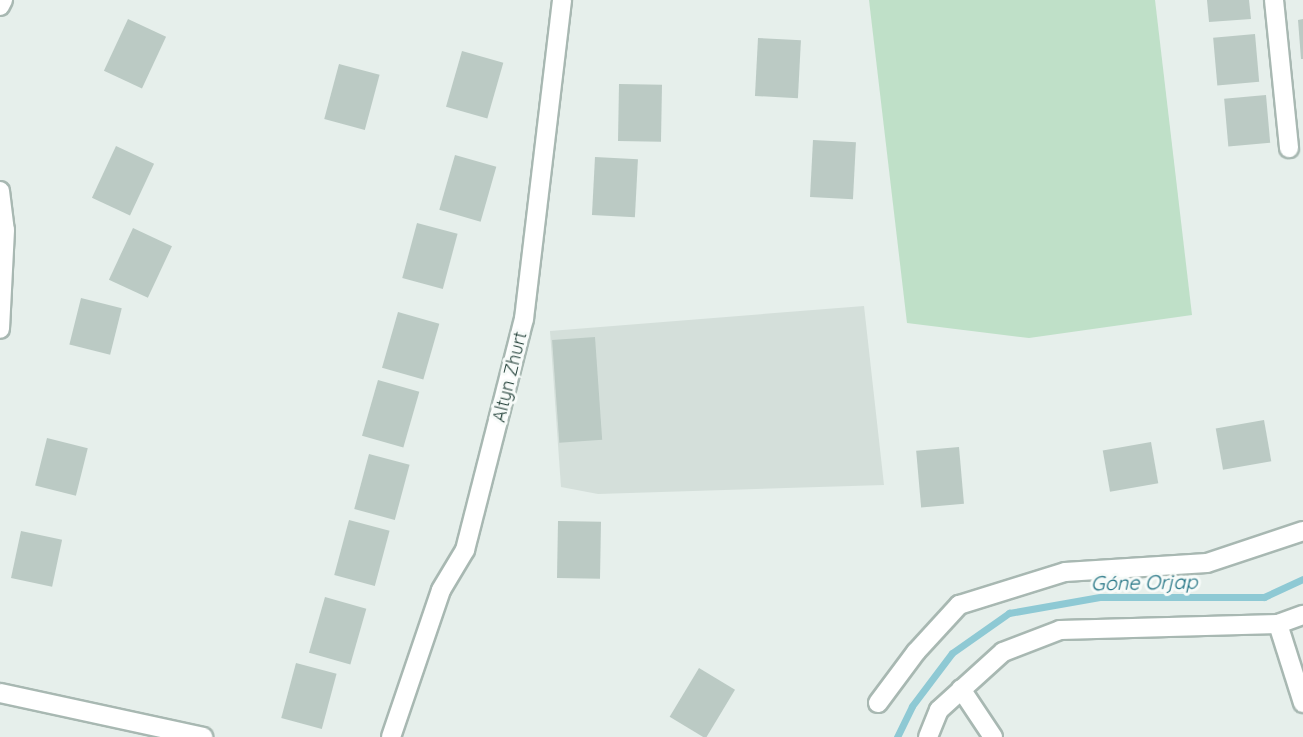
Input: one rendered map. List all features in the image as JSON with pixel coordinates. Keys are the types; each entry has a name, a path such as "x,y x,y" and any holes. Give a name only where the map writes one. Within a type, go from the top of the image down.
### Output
{"street":[{"path":"0,6 3,0"},
{"name":"Altyn Zhurt","path":"391,737 441,590 465,550 524,319 562,0"},
{"path":"1274,0 1289,147"},
{"path":"0,191 5,230 0,329"},
{"path":"878,704 916,652 959,605 1065,572 1206,563 1303,531"},
{"path":"928,737 939,710 1003,652 1060,630 1278,624 1303,615"},
{"path":"1278,624 1303,703"},
{"path":"961,689 993,737"},
{"path":"0,693 203,737"}],"shaded area":[{"path":"864,306 884,485 598,494 561,487 550,331"}],"green space":[{"path":"869,0 1155,0 1192,315 1029,338 907,323"}],"building":[{"path":"1207,0 1249,0 1251,19 1209,22"},
{"path":"128,19 166,37 142,88 104,71"},
{"path":"1303,19 1303,59 1301,59 1298,20"},
{"path":"1255,34 1259,82 1217,85 1213,38"},
{"path":"758,38 801,40 798,98 755,96"},
{"path":"462,51 503,63 487,119 446,107"},
{"path":"339,64 380,75 365,130 324,119"},
{"path":"619,84 662,85 661,142 618,141"},
{"path":"1266,95 1270,143 1228,146 1224,99"},
{"path":"813,140 856,142 853,199 810,197"},
{"path":"116,146 154,164 130,215 92,198"},
{"path":"455,155 496,167 481,222 439,210"},
{"path":"595,157 638,159 635,217 592,215"},
{"path":"417,223 458,234 443,289 402,278"},
{"path":"133,228 172,246 148,298 109,280"},
{"path":"81,298 122,308 110,355 69,345"},
{"path":"398,312 439,324 423,380 382,368"},
{"path":"595,337 602,440 559,443 552,340"},
{"path":"378,380 419,392 403,448 362,436"},
{"path":"1264,420 1271,461 1223,470 1216,429"},
{"path":"47,438 88,448 76,496 35,486"},
{"path":"1151,442 1158,483 1110,492 1103,451"},
{"path":"959,447 964,504 921,508 916,451"},
{"path":"369,454 410,465 395,520 354,509"},
{"path":"349,520 390,531 375,586 334,575"},
{"path":"558,521 601,522 600,579 557,578"},
{"path":"21,531 62,540 52,587 11,578"},
{"path":"325,597 366,609 350,665 309,653"},
{"path":"296,663 337,674 322,729 281,718"},
{"path":"699,668 735,690 707,737 670,717"}],"waterway":[{"name":"Góne Orjap","path":"897,737 912,706 952,653 1009,613 1100,597 1264,597 1303,579"}]}
